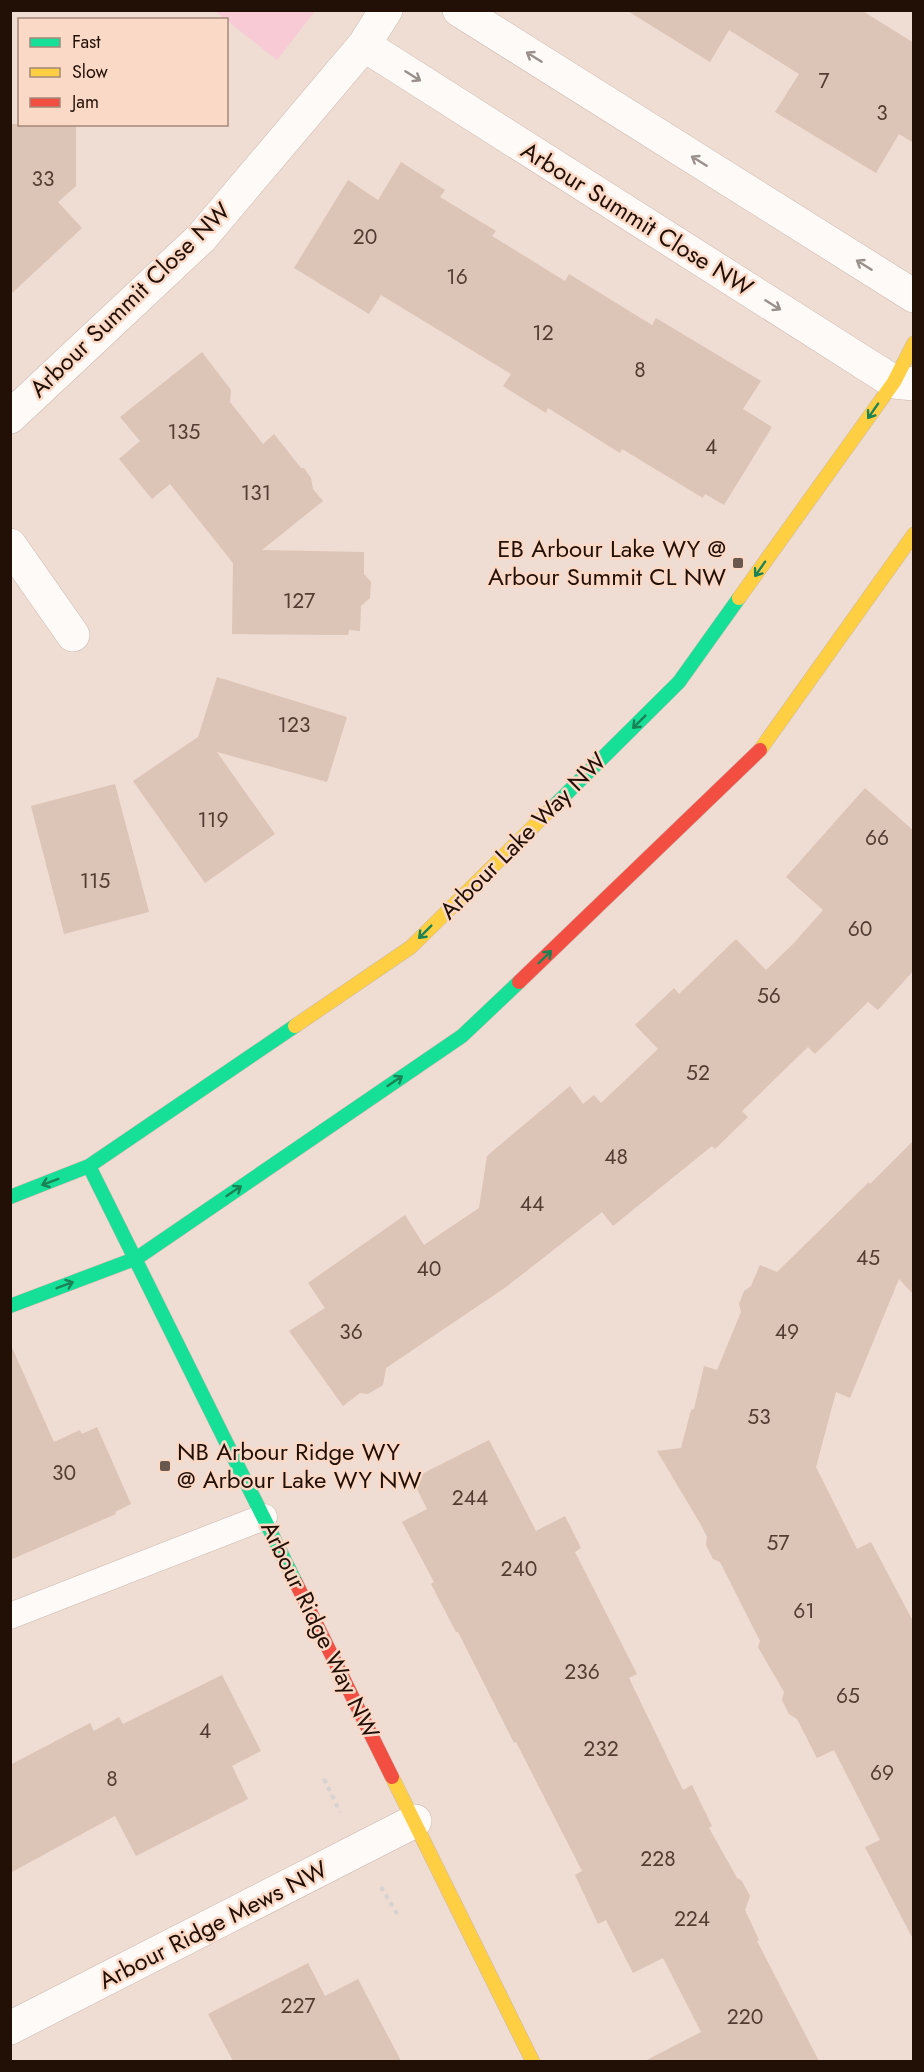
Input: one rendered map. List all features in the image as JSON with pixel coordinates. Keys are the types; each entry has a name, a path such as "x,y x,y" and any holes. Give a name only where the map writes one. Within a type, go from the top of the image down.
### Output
{"street":[{"name":"Arbour Summit Close NW","path":"10,417 201,238 364,45 386,10"},
{"path":"459,10 914,296"},
{"name":"Arbour Summit Close NW","path":"364,45 904,383"},
{"name":"Arbour Lake Way NW","path":"10,1197 89,1166 411,947 679,682 904,383 914,343"},
{"path":"10,1306 137,1258 462,1036 759,753 914,534"},
{"path":"10,545 73,635"},
{"name":"Arbour Ridge Way NW","path":"89,1166 137,1258 533,2061"},
{"name":"Arbour Ridge Mews NW","path":"10,2028 415,1821"}],"lane":[{"path":"10,1616 264,1517"}],"shaded area":[{"path":"215,11 315,11 277,60 228,21 228,18 224,18"}],"building":[{"path":"626,10 861,10 914,43 914,143 899,134 876,173 775,112 799,74 729,30 710,62"},
{"path":"10,124 76,126 76,186 58,202 82,228 10,295"},
{"path":"401,162 445,190 440,197 496,231 492,236 565,281 569,274 652,325 656,318 761,381 743,409 772,427 724,505 705,494 703,498 622,449 620,453 548,408 546,413 503,386 511,374 381,295 369,314 294,268 348,180 378,200"},
{"path":"202,352 231,390 230,402 263,444 274,434 301,468 304,468 311,478 313,489 323,501 262,550 364,552 364,574 371,582 370,598 361,606 360,631 349,630 348,635 232,634 233,563 170,484 152,499 119,459 140,441 120,417"},
{"path":"217,677 347,717 327,782 217,752 275,834 205,883 133,781 198,737"},
{"path":"115,784 149,912 64,934 31,806"},
{"path":"865,788 914,831 914,970 878,1010 868,1002 815,1054 808,1047 742,1111 748,1117 715,1149 712,1146 613,1226 602,1212 506,1287 386,1368 383,1385 368,1394 360,1393 343,1406 289,1331 325,1308 308,1283 405,1215 424,1245 479,1208 487,1156 570,1086 583,1104 594,1095 601,1103 658,1049 635,1025 674,988 679,994 736,939 766,970 823,910 786,877"},
{"path":"914,1140 914,1295 899,1279 850,1398 836,1392 816,1467 857,1549 871,1542 914,1623 914,1941 865,1847 880,1840 834,1750 817,1758 797,1719 789,1714 782,1700 784,1692 758,1647 760,1641 720,1562 713,1559 706,1545 707,1537 701,1525 657,1451 681,1448 691,1410 694,1409 704,1366 717,1370 741,1312 739,1304 744,1291 751,1286 760,1265 777,1272"},
{"path":"10,1343 54,1442 80,1430 82,1434 97,1427 131,1504 115,1512 116,1514 10,1560"},
{"path":"489,1440 536,1531 565,1516 581,1548 575,1552 637,1674 629,1678 683,1790 692,1785 712,1826 709,1828 737,1878 742,1881 750,1896 745,1910 759,1940 757,1941 819,2061 645,2061 701,2032 663,1958 633,1973 606,1920 598,1924 575,1875 582,1871 431,1584 434,1582 402,1522 427,1509 412,1479"},
{"path":"222,1675 261,1751 232,1766 248,1799 136,1856 115,1816 10,1873 10,1765 90,1723 94,1731 119,1717 123,1724"},
{"path":"308,1963 325,1996 358,1979 401,2061 233,2061 208,2014"}],"traffic: fast":[{"path":"548,812 679,682 739,598"},
{"path":"10,1306 137,1258 462,1036 519,982"},
{"path":"10,1197 89,1166 295,1026"},
{"path":"89,1166 296,1583"}],"traffic: slow":[{"path":"739,598 894,382 914,343"},
{"path":"760,750 914,534"},
{"path":"295,1026 411,947 548,812"},
{"path":"392,1777 533,2062"}],"traffic: jam":[{"path":"519,982 760,750"},
{"path":"296,1583 392,1777"}],"place":[{"name":"EB Arbour Lake WY @ Arbour Summit CL NW","path":"738,563"},
{"name":"NB Arbour Ridge WY @ Arbour Lake WY NW","path":"165,1466"}]}
